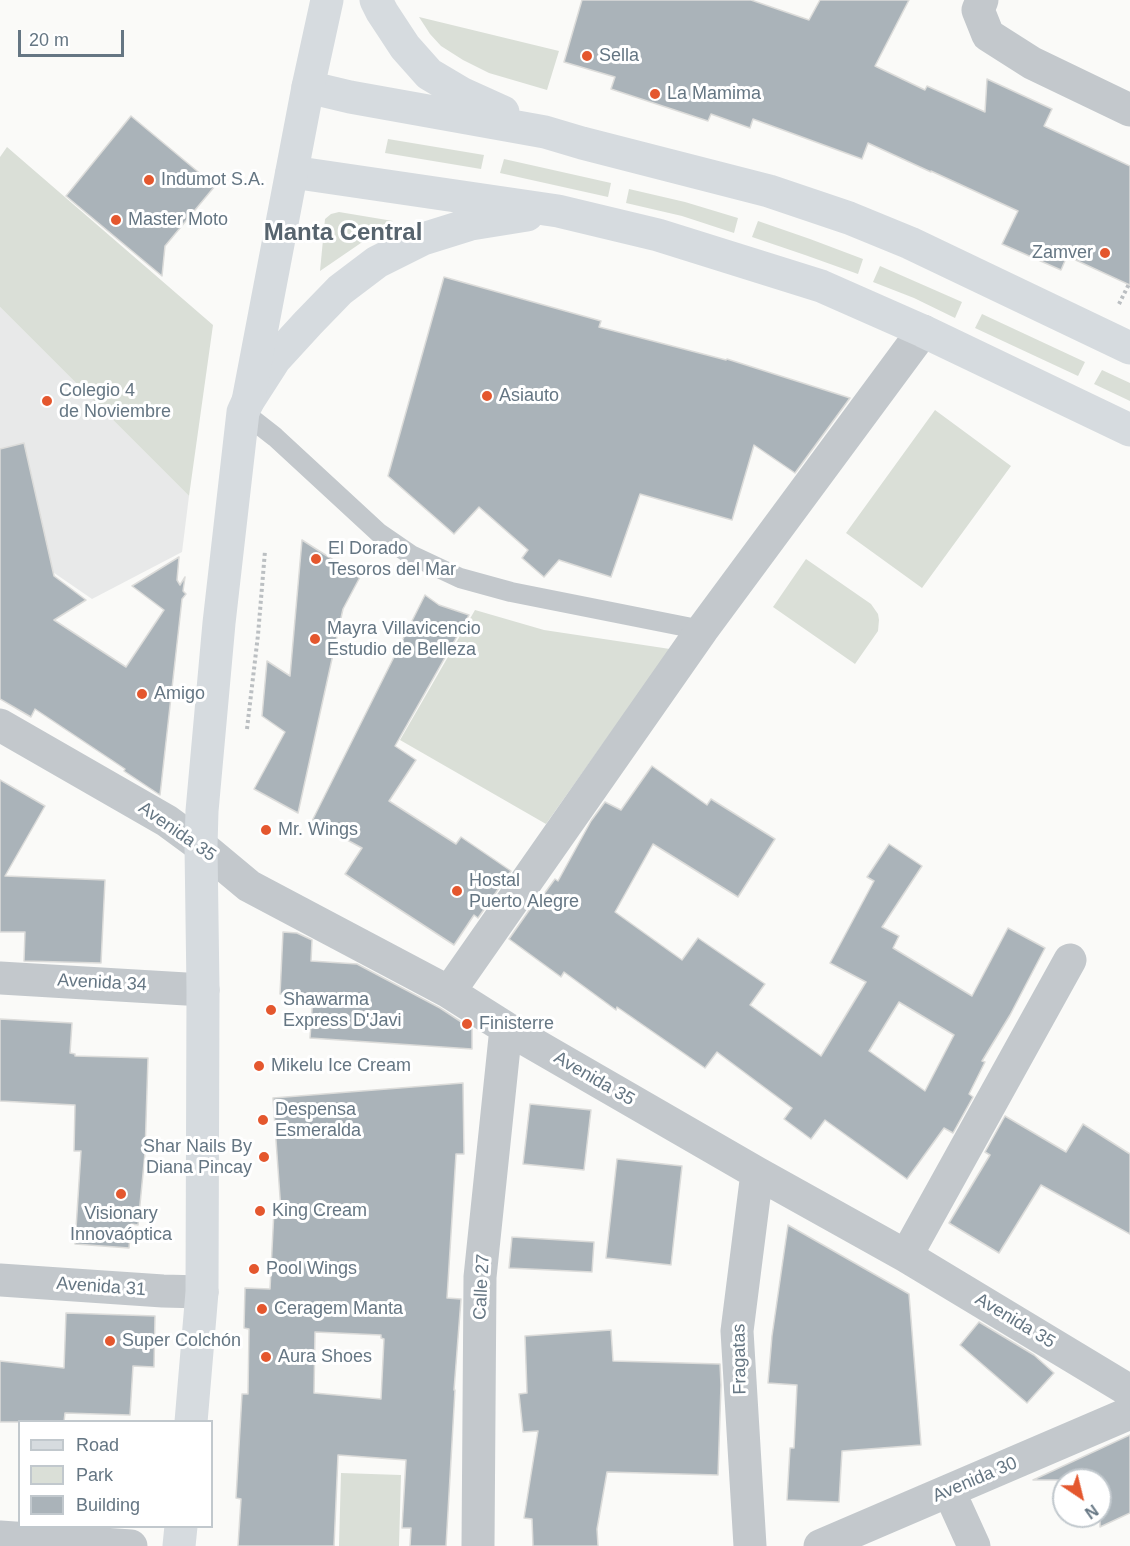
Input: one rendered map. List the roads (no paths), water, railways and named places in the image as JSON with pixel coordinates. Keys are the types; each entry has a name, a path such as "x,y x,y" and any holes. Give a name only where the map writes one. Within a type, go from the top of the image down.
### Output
{"main road":[{"path":"190,1420 202,1292 202,811 219,624 246,406 327,0"},
{"path":"376,0 405,47 429,74 461,93 545,132"},
{"path":"308,87 350,97 545,132 769,191 849,218 910,243 1130,348"},
{"path":"292,172 558,211 658,235 821,286 923,331 1130,430"},
{"path":"246,406 275,359 340,290 377,262 423,239 471,224 558,211"},
{"path":"179,1546 181,1528"}],"street":[{"path":"980,5 988,34 1005,46 1032,63 1130,110"},
{"path":"449,992 702,630 923,331"},
{"name":"Avenida 35","path":"0,725 167,821 249,886 449,992 506,1028 758,1173 1126,1378"},
{"path":"906,1256 1070,960"},
{"name":"Avenida 34","path":"0,978 203,990"},
{"name":"Calle 27","path":"478,1546 480,1277 506,1028"},
{"name":"Fragatas","path":"750,1546 737,1331 758,1173"},
{"name":"Avenida 31","path":"0,1280 202,1292"},
{"name":"Avenida 30","path":"820,1546 1130,1413"},
{"path":"949,1491 974,1546"},
{"path":"0,1537 131,1546"}],"lane":[{"path":"246,406 275,437 379,533 411,555 460,578 511,592 702,630"}],"place":[{"name":"Sella","path":"587,56"},
{"name":"La Mamima","path":"655,94"},
{"name":"Indumot S.A.","path":"149,180"},
{"name":"Master Moto","path":"116,220"},
{"name":"Zamver","path":"1105,253"},
{"name":"Asiauto","path":"487,396"},
{"name":"Colegio 4 de Noviembre","path":"47,401"},
{"name":"El Dorado Tesoros del Mar","path":"316,559"},
{"name":"Mayra Villavicencio Estudio de Belleza","path":"315,639"},
{"name":"Amigo","path":"142,694"},
{"name":"Mr. Wings","path":"266,830"},
{"name":"Hostal Puerto Alegre","path":"457,891"},
{"name":"Shawarma Express D'Javi","path":"271,1010"},
{"name":"Finisterre","path":"467,1024"},
{"name":"Mikelu Ice Cream","path":"259,1066"},
{"name":"Despensa Esmeralda","path":"263,1120"},
{"name":"Shar Nails By Diana Pincay","path":"264,1157"},
{"name":"Visionary Innovaóptica","path":"121,1194"},
{"name":"King Cream","path":"260,1211"},
{"name":"Pool Wings","path":"254,1269"},
{"name":"Ceragem Manta","path":"262,1309"},
{"name":"Super Colchón","path":"110,1341"},
{"name":"Aura Shoes","path":"266,1357"}],"district":[{"name":"Manta Central","path":"343,233"}]}
